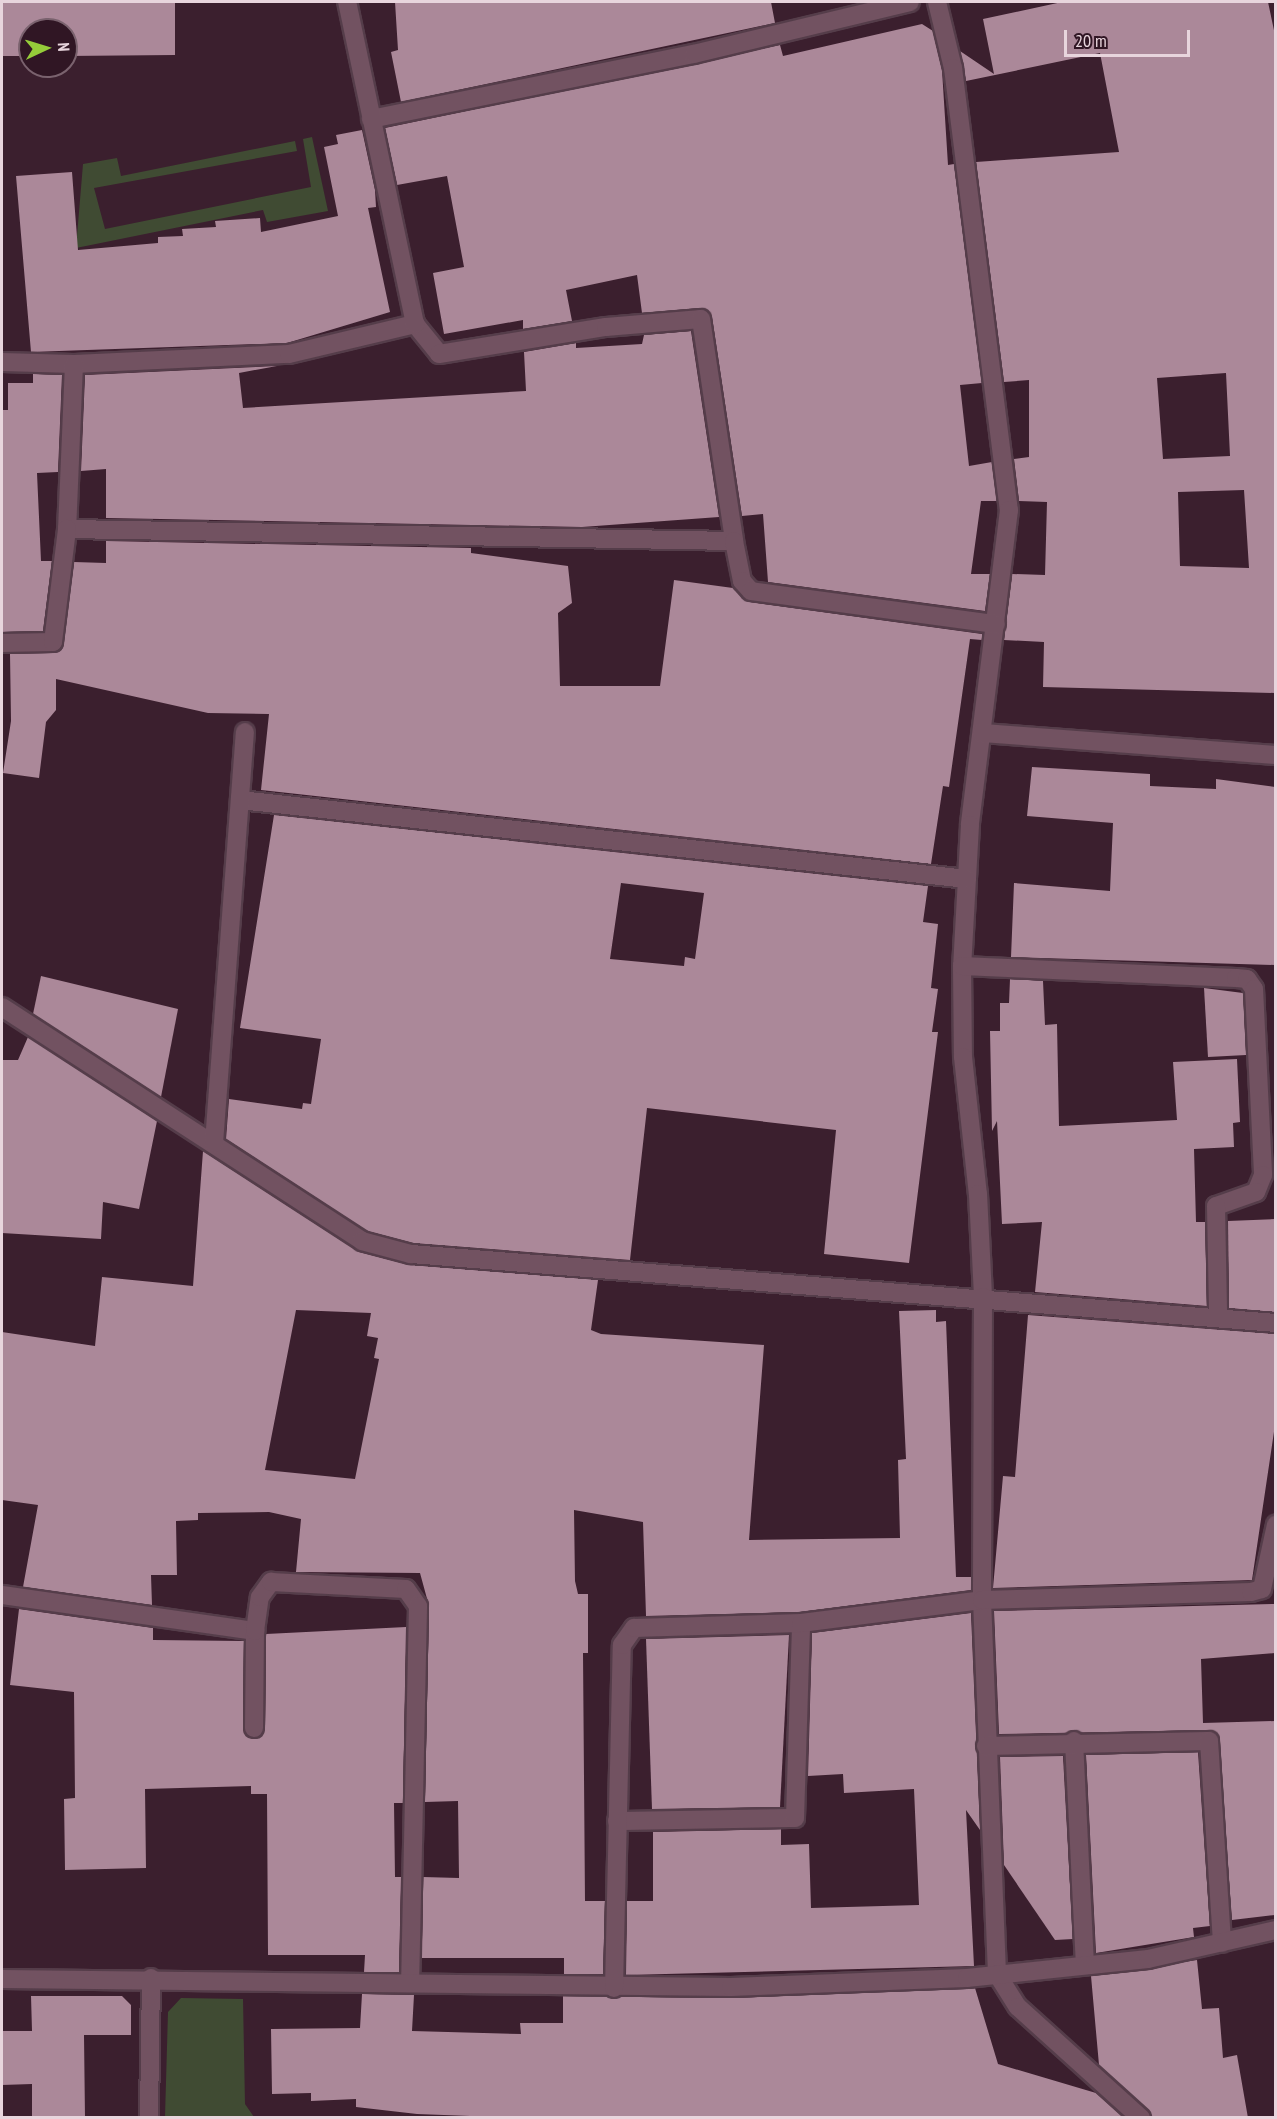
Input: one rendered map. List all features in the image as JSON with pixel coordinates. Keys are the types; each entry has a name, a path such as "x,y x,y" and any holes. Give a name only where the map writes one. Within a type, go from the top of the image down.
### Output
{"street":[{"path":"347,2 415,324 439,354 606,327 701,319 734,541 742,581 751,591 996,624"},
{"path":"371,119 694,54 910,2"},
{"path":"937,2 955,78 1009,510 982,733 967,879 962,966 963,1057 978,1194 983,1297 982,1600 986,1746 997,1974 1018,2007 1140,2118"},
{"path":"2,362 74,364 290,354 415,324"},
{"path":"2,643 53,642 68,529 74,364"},
{"path":"68,529 734,541"},
{"path":"214,1143 246,732"},
{"path":"982,733 1275,755"},
{"path":"240,800 967,879"},
{"path":"962,966 1236,978 1247,979 1254,988 1263,1175 1256,1192 1216,1206 1218,1316"},
{"path":"2,1007 362,1241 411,1254 983,1297 1218,1316 1275,1323"},
{"path":"614,1989 617,1821 625,1635 634,1629 801,1623 982,1600 1251,1592 1262,1589 1275,1525"},
{"path":"255,1728 255,1631 260,1597 271,1582 406,1589 418,1606 410,1983"},
{"path":"2,1595 255,1631"},
{"path":"617,1821 795,1818 801,1623"},
{"path":"986,1746 1074,1741 1209,1741 1222,1943"},
{"path":"1074,1741 1085,1962"},
{"path":"2,1979 151,1978 614,1989 997,1974 1085,1962 1148,1959 1275,1930"},
{"path":"149,2118 151,1978"}],"green space":[{"path":"312,137 328,211 267,222 263,210 76,248 83,164 117,158 121,176 295,141 297,151 94,188 105,229 311,187 303,139"},
{"path":"181,1998 243,1999 245,2104 254,2117 165,2117 168,2012"}],"building":[{"path":"2,2 175,2 175,55 78,56 78,18 18,18 18,56 2,56"},
{"path":"395,2 771,2 775,23 401,102 391,52 398,50"},
{"path":"1062,2 1268,2 1275,35 1275,693 1043,687 1044,642 1004,640 1012,574 1045,575 1047,502 1019,501 1014,459 1029,457 1029,380 1004,382 976,162 1119,152 1100,53 966,81 960,51 994,74 983,19","holes":["1226,373 1230,456 1163,459 1157,378","1244,490 1249,568 1180,566 1178,492"]},
{"path":"922,24 933,31 942,70 948,165 954,164 982,383 960,385 969,466 992,462 997,501 981,501 971,574 990,574 985,611 768,582 763,514 742,516 712,317 706,309 642,313 637,275 566,290 572,321 523,329 523,320 444,334 433,273 464,267 447,176 397,185 385,128 780,45 783,56"},
{"path":"362,130 375,190 376,207 368,208 390,312 287,343 31,352 16,176 72,172 78,250 158,243 158,237 183,236 182,229 216,227 215,221 260,218 261,232 338,216 324,147 338,144 336,135"},
{"path":"691,331 719,517 582,527 106,518 106,469 81,471 85,375 277,366 239,373 243,408 526,391 524,352 576,343 576,348 642,344 644,335"},
{"path":"33,374 62,375 58,472 37,473 41,561 52,561 43,631 2,632 2,410 8,410 8,383 33,383"},
{"path":"106,541 471,548 471,553 568,566 572,603 558,613 560,686 660,686 674,580 733,588 750,602 982,634 982,640 970,639 949,787 943,786 931,864 261,790 269,714 208,713 56,679 56,710 46,722 39,778 3,773 11,721 10,654 62,649 74,562 106,563"},
{"path":"1032,767 1150,774 1150,786 1216,789 1216,779 1275,787 1275,965 1011,957 1014,883 1110,891 1113,823 1027,816"},
{"path":"274,815 928,886 923,922 938,924 931,988 938,989 932,1032 938,1032 909,1263 824,1254 836,1130 647,1108 630,1260 413,1243 367,1231 226,1139 229,1099 302,1109 303,1103 311,1104 321,1039 240,1028","holes":["621,883 704,893 695,959 685,957 684,966 610,959"]},
{"path":"41,976 178,1009 161,1097 33,1014"},
{"path":"1010,979 1043,981 1045,1025 1057,1024 1059,1126 1177,1120 1173,1062 1237,1059 1240,1122 1233,1123 1234,1147 1194,1149 1196,1222 1205,1222 1207,1306 1035,1292 1042,1222 1002,1224 997,1121 992,1131 990,1031 1000,1031 1000,1003 1009,1003"},
{"path":"1204,988 1243,993 1246,1055 1208,1057"},
{"path":"28,1037 157,1121 139,1209 103,1202 101,1239 2,1233 2,1060 18,1060"},
{"path":"203,1151 359,1252 410,1265 598,1280 591,1330 601,1334 764,1345 749,1540 900,1538 898,1460 906,1459 899,1311 936,1310 936,1322 946,1321 956,1577 971,1577 971,1590 800,1612 646,1616 643,1522 574,1510 575,1581 578,1594 588,1594 588,1653 583,1653 585,1901 605,1901 603,1974 564,1974 564,1958 422,1958 423,1877 459,1878 458,1801 425,1802 429,1606 420,1573 296,1572 301,1519 269,1512 198,1513 198,1520 176,1521 177,1575 151,1575 152,1605 23,1587 38,1505 2,1500 2,1332 95,1346 102,1277 193,1286","holes":["296,1310 371,1313 367,1336 378,1338 374,1358 379,1359 355,1479 265,1470"]},
{"path":"1275,1219 1275,1312 1229,1308 1228,1221"},
{"path":"1028,1315 1275,1334 1275,1425 1252,1580 993,1588 1003,1476 1015,1477"},
{"path":"1275,1604 1275,1653 1201,1659 1203,1723 1275,1721 1275,1915 1232,1920 1218,1734 1209,1730 999,1734 994,1611"},
{"path":"19,1609 153,1628 153,1640 244,1641 243,1728 253,1739 265,1728 266,1634 406,1627 403,1803 394,1803 395,1877 401,1877 399,1972 364,1972 365,1955 268,1955 267,1794 251,1794 251,1786 145,1789 146,1868 65,1870 64,1799 75,1798 74,1692 10,1685"},
{"path":"971,1613 980,1830 966,1810 974,1966 626,1975 627,1901 653,1901 653,1832 781,1829 781,1845 809,1844 811,1908 919,1905 914,1789 844,1793 843,1774 808,1776 812,1633"},
{"path":"789,1635 780,1807 652,1809 646,1639"},
{"path":"1198,1752 1210,1926 1193,1928 1194,1937 1096,1953 1086,1755"},
{"path":"1063,1756 1073,1939 1055,1940 1004,1865 1000,1757"},
{"path":"1197,1960 1202,2009 1219,2008 1223,2058 1237,2055 1248,2118 1152,2118 1099,2065 1091,1976"},
{"path":"975,1988 998,2064 1096,2093 1124,2118 521,2118 417,2114 356,2107 356,2099 311,2101 311,2093 272,2094 271,2029 360,2028 362,1994 414,1995 412,2031 521,2034 520,2023 563,2023 563,1996 731,1998"},
{"path":"31,1996 122,1996 131,2005 131,2035 84,2035 85,2118 32,2118 32,2084 2,2085 2,2031 32,2031"}]}
